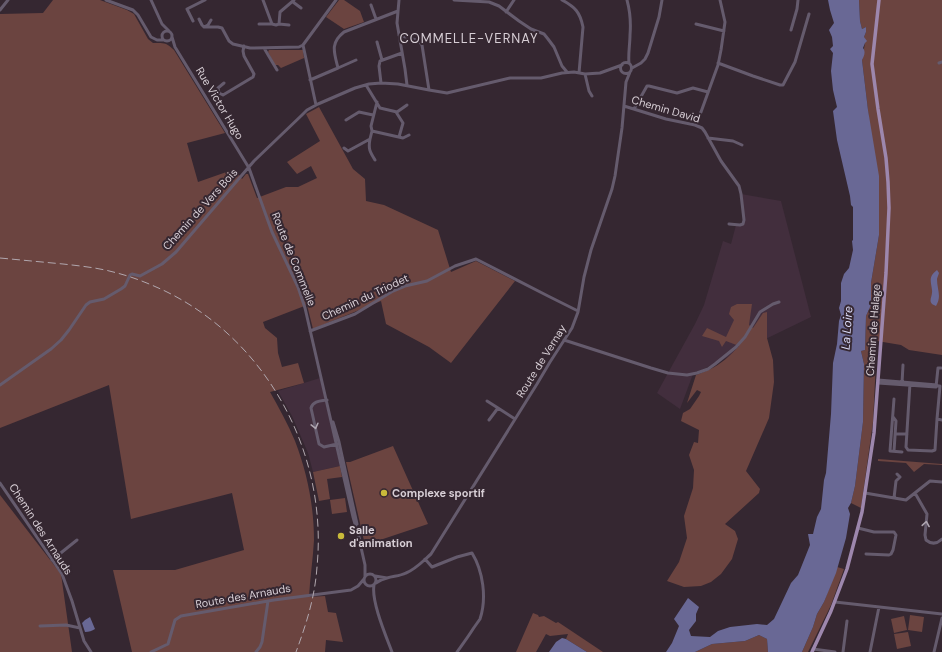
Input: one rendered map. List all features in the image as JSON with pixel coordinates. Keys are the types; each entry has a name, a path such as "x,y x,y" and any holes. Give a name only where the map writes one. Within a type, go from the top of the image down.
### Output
{"main road":[{"name":"Chemin de Halage","path":"813,650 845,576 862,512 874,433 888,239 889,193 886,158 872,64 879,0"}],"street":[{"path":"0,10 8,0"},
{"path":"106,0 133,10 138,15 154,40 171,40 172,33 162,24"},
{"path":"151,0 162,24 162,37 164,40"},
{"path":"193,21 187,9 205,0"},
{"path":"263,0 272,24"},
{"path":"199,19 204,26 222,28 231,43 250,48 297,48 303,45 336,0"},
{"path":"398,0 397,23 407,85"},
{"path":"454,0 490,1 525,25 544,34 554,47 562,66 567,72"},
{"path":"506,12 514,0"},
{"path":"562,0 575,8 580,14 582,21 583,27 579,73"},
{"path":"614,68 622,70 625,73 630,72 629,51 631,33 627,0"},
{"path":"248,168 307,110 354,88 380,83 407,85 447,93 510,78 541,78 567,72 600,74 626,62 630,65 641,63 648,53 659,17 662,0"},
{"path":"695,125 718,63 725,22 720,0"},
{"path":"791,30 798,0"},
{"path":"279,24 280,12 293,1 301,8"},
{"path":"371,5 376,19"},
{"path":"338,68 334,47 341,34 350,29 398,11"},
{"path":"718,63 783,85 795,61 809,14"},
{"path":"204,26 208,25 211,20"},
{"path":"259,24 289,25"},
{"path":"696,24 724,31"},
{"path":"154,40 165,31 169,31"},
{"path":"399,35 419,41 422,45 429,90"},
{"name":"Rue Victor Hugo","path":"172,37 175,47 248,168"},
{"name":"Rue Victor Hugo","path":"168,41 175,47"},
{"path":"377,42 382,60"},
{"path":"303,45 316,105"},
{"path":"224,83 218,88 219,93 221,94 226,94 253,77 254,74 244,56 244,46"},
{"path":"264,48 277,70"},
{"path":"622,70 622,64 626,60 629,51"},
{"path":"380,83 379,63 382,60 402,53"},
{"path":"310,80 356,60"},
{"name":"Route de Vernay","path":"622,70 626,82"},
{"name":"Route de Vernay","path":"375,576 386,578 395,577 414,569 436,546 572,328 578,311 584,277 591,250 615,176 620,147 626,82 630,72"},
{"path":"585,74 589,91 592,96"},
{"path":"366,85 380,108 396,112 403,123 399,137"},
{"path":"634,109 647,86 677,94 693,88 708,92"},
{"path":"375,160 369,150 369,145 373,115 377,102"},
{"path":"396,112 407,105"},
{"name":"Chemin David","path":"624,106 702,128 721,161 738,186 741,194 744,220 743,224 728,224"},
{"path":"346,120 359,112 373,115"},
{"path":"372,131 403,138 409,134"},
{"path":"708,138 733,141 742,145"},
{"path":"344,148 348,151 370,139"},
{"name":"Route de Commelle","path":"248,168 272,232 298,287 305,308 328,404 339,442 361,544 365,565 365,578"},
{"name":"Chemin de Vers Bois","path":"0,385 51,349 61,340 86,305 90,302 104,299 125,286 130,275 140,276 162,264 176,252 248,168"},
{"name":"Chemin du Triodet","path":"310,331 360,312 393,291 405,286 427,281 455,266 476,259 578,311"},
{"path":"564,340 668,373 686,375 708,369 715,364 736,347 745,337 760,312 779,302"},
{"path":"902,383 903,366"},
{"path":"910,384 906,448 908,450 935,450 938,368 941,368"},
{"path":"878,382 938,386"},
{"path":"894,399 890,451 902,452"},
{"path":"327,400 316,402 311,408 319,444 324,447 336,444"},
{"path":"487,401 515,420"},
{"name":"Route de Commelle","path":"328,404 353,517 361,544"},
{"path":"489,420 498,408"},
{"path":"892,417 896,421 894,451"},
{"path":"937,419 942,420"},
{"path":"895,434 907,434"},
{"path":"894,498 896,481 900,477 897,474"},
{"path":"865,493 906,500 930,481 942,482"},
{"name":"Chemin des Arnauds","path":"0,483 62,574 84,641 91,652"},
{"path":"915,493 927,514 924,537 930,543 935,544 942,540"},
{"path":"858,528 874,532 894,532 896,534 891,554 866,554"},
{"path":"52,560 78,540"},
{"path":"425,559 432,567 472,553 481,573 483,591 480,620 457,652"},
{"name":"Route de Commelle","path":"365,565 371,574"},
{"path":"358,586 371,574 375,576 376,579 373,592"},
{"path":"365,578 367,585 373,592 392,652"},
{"name":"Route de Vernay","path":"375,584 386,578"},
{"path":"367,585 371,586 375,584"},
{"name":"Route des Arnauds","path":"150,652 168,644 175,620 181,616 274,600 351,590 358,586 367,585"},
{"path":"256,652 262,642 268,601"},
{"path":"835,602 942,614"},
{"path":"870,652 879,608"},
{"path":"934,652 942,618"},
{"path":"843,652 847,621"},
{"path":"40,626 66,625 80,628"},
{"path":"813,650 835,652"}],"shaded area":[{"path":"53,0 100,0 127,10 134,14 148,39 153,43 166,44 174,50 225,133 187,143 198,182 235,169 242,179 246,174 248,174 257,198 286,187 298,187 317,178 311,166 297,174 287,162 320,141 306,114 319,107 353,169 365,179 366,201 384,205 438,230 451,272 476,261 515,281 451,363 429,347 386,324 381,301 313,329 307,305 263,322 265,328 277,338 278,353 282,367 298,363 304,383 270,392 295,441 309,489 313,515 314,540 309,597 325,596 328,612 336,613 343,642 326,640 325,652 132,652 113,570 175,570 244,550 232,493 131,519 109,385 0,428 0,14 43,13"},
{"path":"339,0 344,0 360,11 364,22 344,29 326,17"},
{"path":"859,0 942,0 942,355 909,350 901,345 877,341 873,422 861,508 851,503 855,486 863,422 864,364 861,351 865,350 866,316 871,305 871,283 879,235 862,60 866,27 862,29"},
{"path":"269,50 303,50 304,58 281,68 278,65 275,65 268,52"},
{"path":"741,194 781,201 811,317 693,374 680,409 657,393 704,305 723,241 731,244 736,225 743,224"},
{"path":"737,304 752,304 749,325 753,328 763,313 767,312 767,338 773,360 774,382 769,418 746,471 760,489 759,493 725,524 735,531 738,539 732,559 721,574 711,582 701,586 684,587 667,581 679,562 687,538 684,516 693,488 694,470 689,455 694,442 698,443 699,430 681,421 683,413 690,409 701,392 697,390 687,403 696,375 720,364 739,346 726,341 722,347 719,341 702,336 707,328 726,337 734,320 729,314 731,307"},
{"path":"320,378 340,466 313,472 308,453 302,439 292,416 278,391"},
{"name":"Complexe sportif","path":"393,446 428,524 365,545 346,462 350,462"},
{"path":"878,459 942,465 924,464 914,472 906,463 878,461"},
{"path":"340,466 342,477 327,479 330,499 319,501 313,472"},
{"path":"0,495 61,574 72,652 0,652"},
{"path":"345,498 347,512 332,514 330,500"},
{"path":"837,567 844,569 831,605 808,652 802,652 817,614 824,602"},
{"path":"533,613 539,617 544,616 556,623 558,622 603,652 587,652 566,639 568,634 550,636 546,634 536,652 516,652"},
{"path":"910,615 924,617 922,632 908,630"},
{"path":"904,616 907,630 894,633 891,619"},
{"path":"908,632 911,646 897,649 894,634"},
{"path":"759,635 767,639 768,652 695,652 712,644 745,641"}],"water":[{"name":"La Loire","path":"828,0 859,0 862,29 866,27 864,37 867,41 863,48 865,52 862,60 868,110 879,176 879,235 871,283 871,305 866,316 865,350 861,351 864,364 863,422 855,486 851,503 848,508 850,514 846,538 836,573 824,602 817,614 802,652 768,652 767,639 759,635 745,641 712,644 695,652 666,652 672,643 679,626 674,619 688,598 699,607 696,614 696,621 689,630 691,636 710,637 718,631 730,627 757,624 767,625 774,619 791,583 798,575 810,545 808,534 813,534 817,517 821,509 826,473 831,414 833,363 841,315 839,308 841,301 841,283 844,274 849,268 853,250 853,207 851,205 837,140 833,111 837,107 831,71 833,53 830,49 833,46 832,37 829,30 834,23"},
{"path":"937,270 939,273 937,279 939,299 936,306 931,303 931,279 932,275"},
{"path":"90,617 95,629 85,632 82,623"},
{"path":"562,638 587,652 549,652 556,642"}],"railway":[{"path":"0,258 97,268 135,279 165,291 202,313 234,339 261,371 284,405 301,443 312,483 318,525 316,578 307,621 296,652"}],"place":[{"name":"Complexe sportif","path":"384,493"},
{"name":"Salle d'animation","path":"341,536"}],"district":[{"name":"COMMELLE-VERNAY","path":"469,38"}]}
